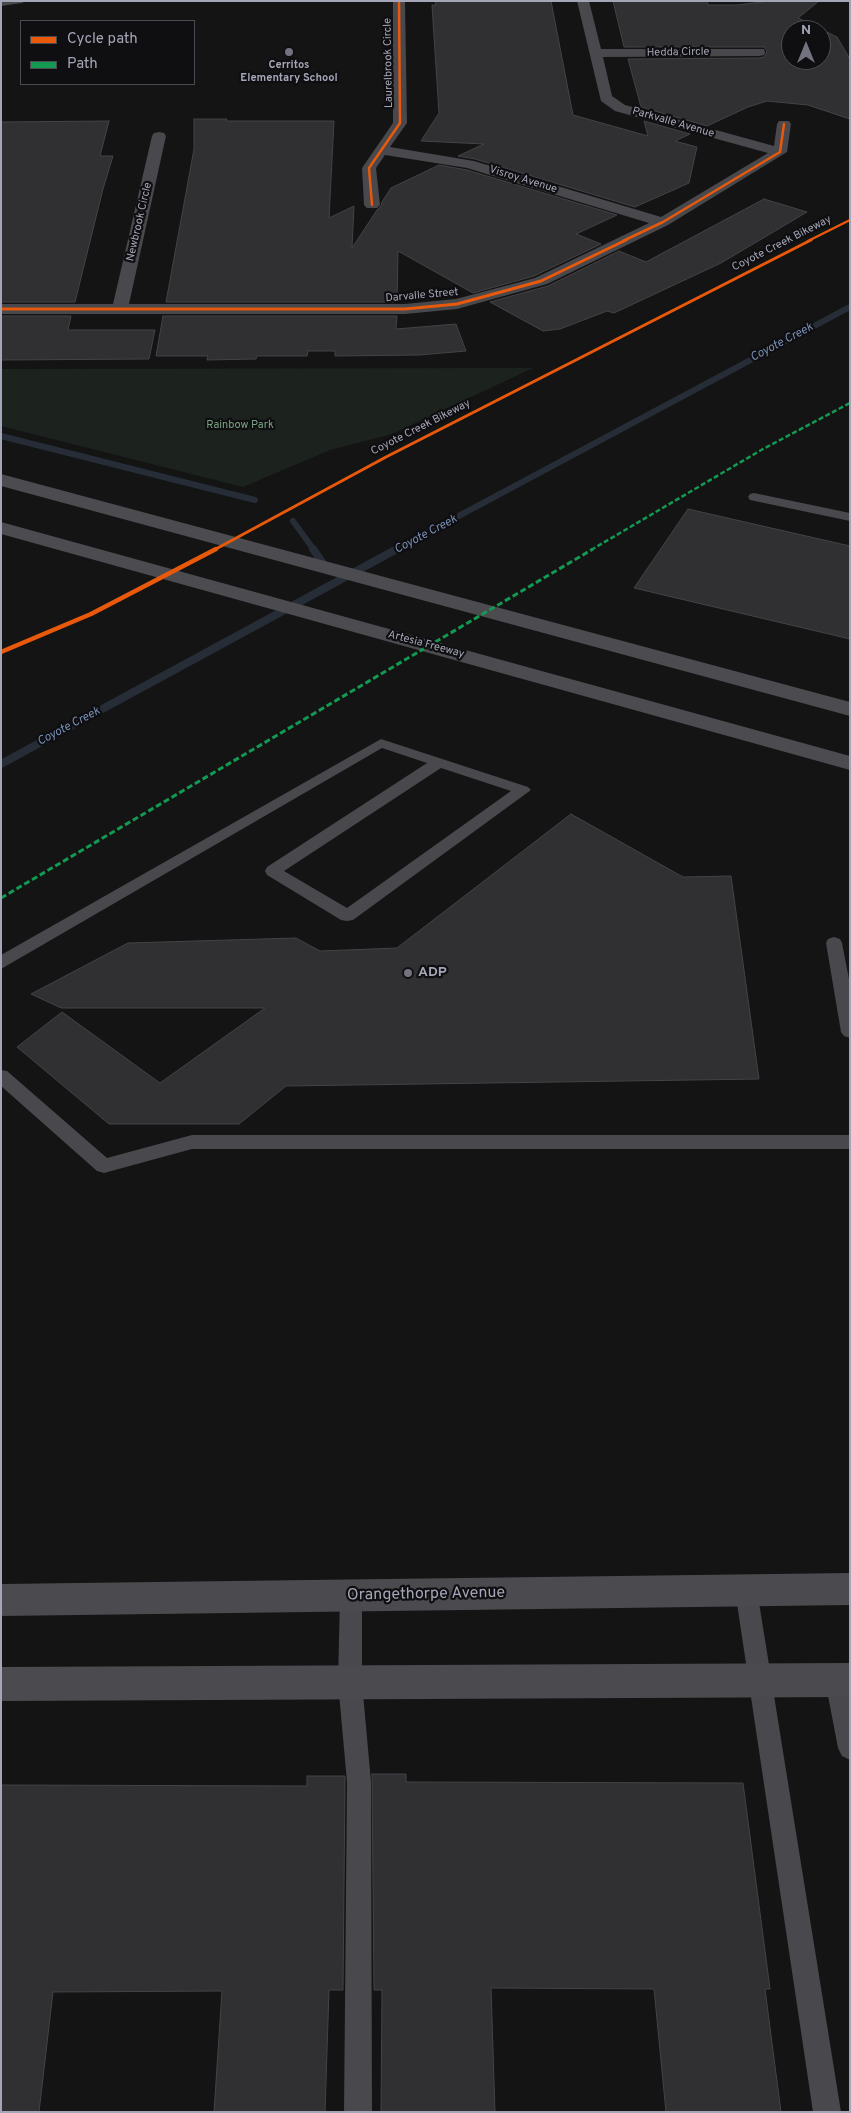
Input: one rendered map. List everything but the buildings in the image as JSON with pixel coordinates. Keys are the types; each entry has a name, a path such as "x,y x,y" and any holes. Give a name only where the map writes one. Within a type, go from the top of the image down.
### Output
{"highway":[{"path":"1,480 850,709"},
{"name":"Artesia Freeway","path":"1,528 850,763"}],"main road":[{"name":"Orangethorpe Avenue","path":"1,1600 850,1589"},
{"path":"1,1684 843,1680"}],"street":[{"name":"Laurelbrook Circle","path":"372,205 369,168 400,123 399,1"},
{"name":"Parkvalle Avenue","path":"583,1 606,98 620,108 780,152"},
{"name":"Hedda Circle","path":"597,54 759,52"},
{"path":"780,152 784,124"},
{"name":"Newbrook Circle","path":"120,309 159,136"},
{"name":"Visroy Avenue","path":"380,150 469,164 664,222"},
{"name":"Darvalle Street","path":"1,309 405,309 457,304 541,281 664,222 780,152"}],"lane":[{"path":"1,4 22,1"},
{"path":"754,497 850,517"},
{"path":"1,963 381,742 523,790 347,916 274,871 440,762"},
{"path":"834,943 850,1032"},
{"path":"1,1076 104,1166 192,1142 850,1142"},
{"path":"746,1590 827,2112"},
{"path":"351,1596 350,1682 359,1782 358,2112"},
{"path":"843,1680 850,1748"}],"green space":[{"name":"Rainbow Park","path":"533,368 392,434 330,450 243,487 1,426 1,369"}],"waterway":[{"name":"Coyote Creek","path":"395,550 850,307"},
{"path":"1,436 255,500"},
{"path":"293,521 314,550"},
{"path":"313,549 327,569"},
{"name":"Coyote Creek","path":"1,764 397,549"}],"marked path":[{"path":"1,898 763,449 850,403"}],"cycle path":[{"path":"372,205 369,168 400,123 399,1"},
{"path":"1,309 405,309 457,304 541,281 663,222 780,152 784,124"},
{"name":"Coyote Creek Bikeway","path":"1,652 91,614 198,559 386,457 850,220"}],"place":[{"name":"Cerritos Elementary School","path":"289,52"},
{"name":"ADP","path":"408,973"}]}
